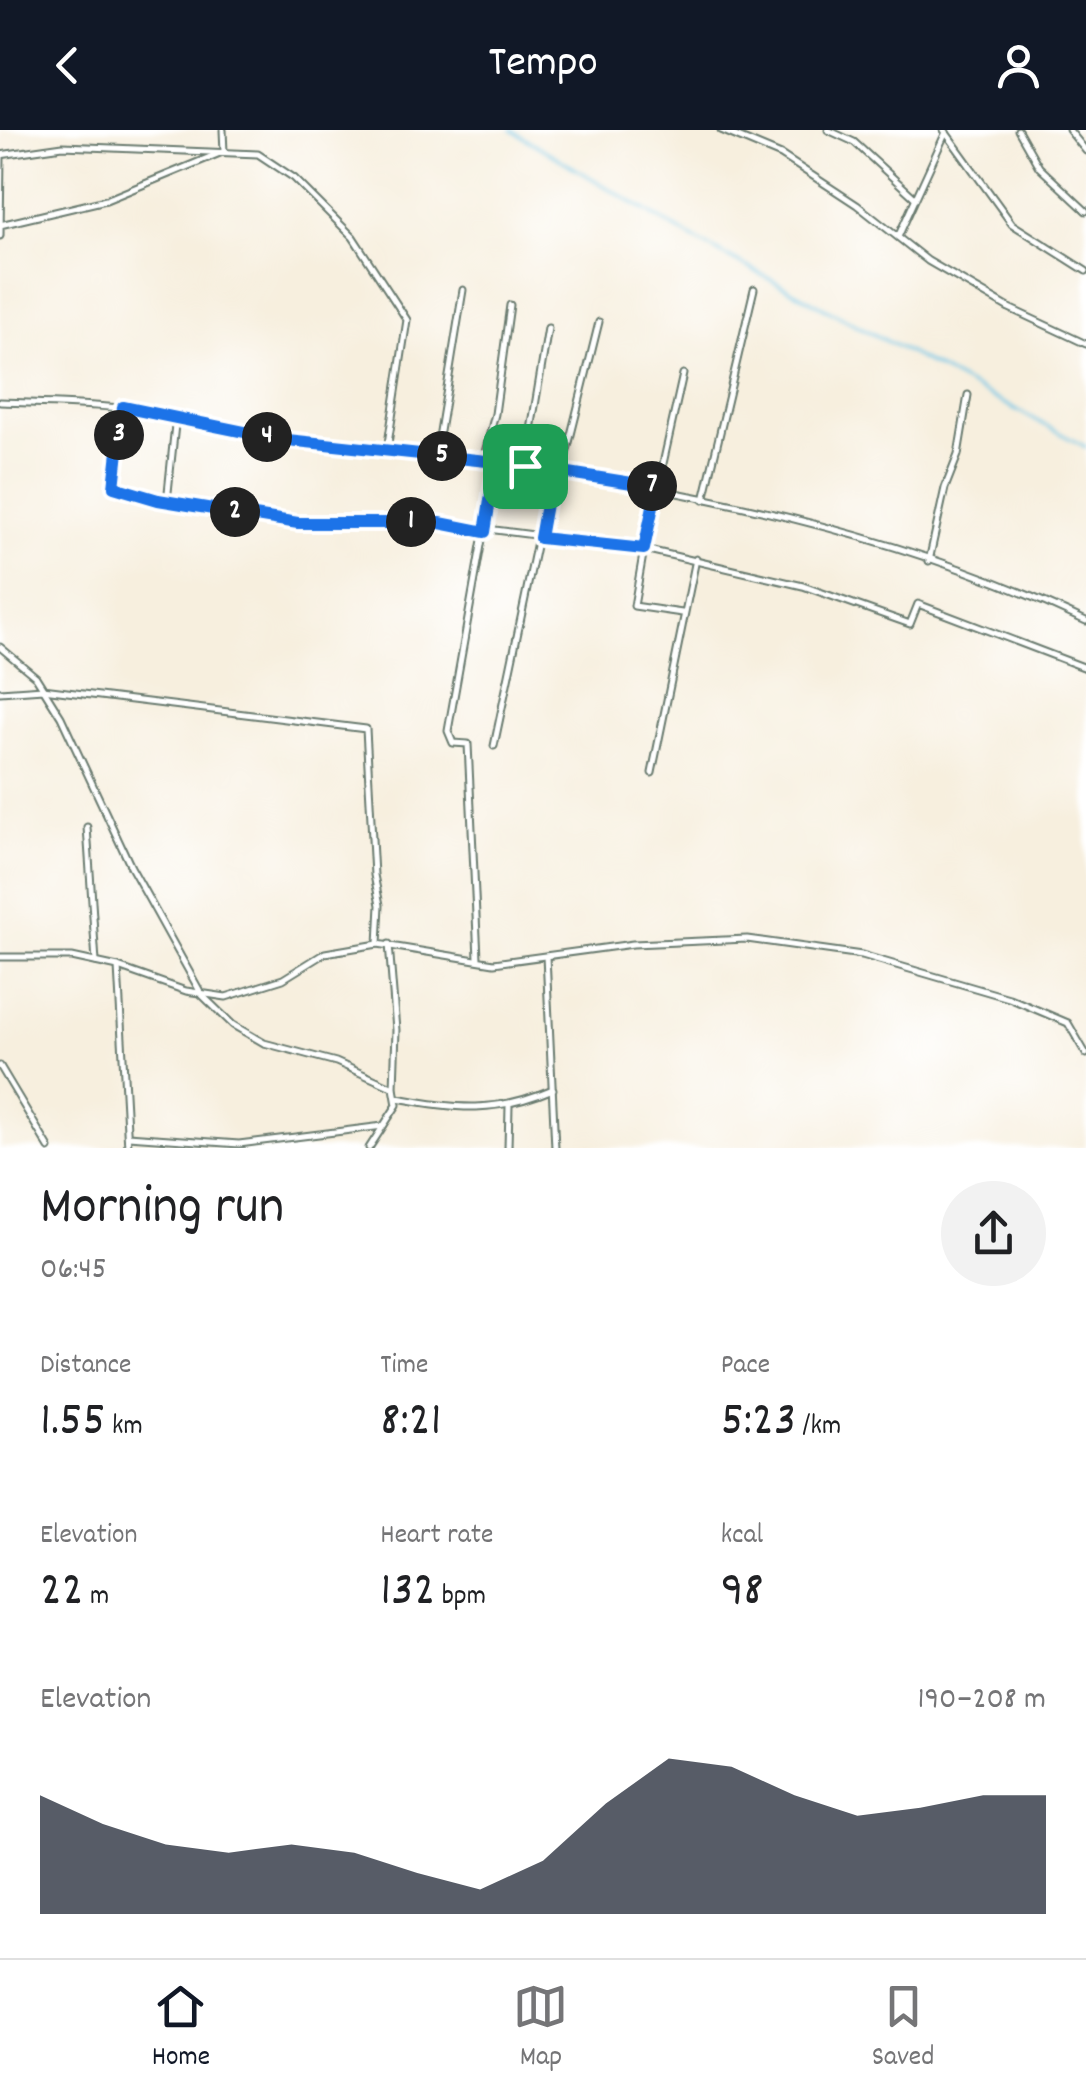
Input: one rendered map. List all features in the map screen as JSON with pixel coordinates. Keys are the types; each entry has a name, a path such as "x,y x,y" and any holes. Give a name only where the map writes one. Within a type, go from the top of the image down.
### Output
{"street":[{"path":"223,130 224,152"},
{"path":"721,130 781,155 898,238 1009,308 1086,344"},
{"path":"828,130 854,142 914,198"},
{"path":"1018,130 1039,166 1086,211"},
{"path":"1069,130 1086,151"},
{"path":"898,238 945,131 1012,224 1086,271"},
{"path":"0,236 0,155 64,146 258,154 294,178 353,237 403,310 407,320 404,360 387,450"},
{"path":"0,225 106,200 224,152"},
{"path":"704,500 754,289"},
{"path":"436,456 463,290"},
{"path":"483,461 495,414 510,305"},
{"path":"562,471 598,322"},
{"path":"525,466 548,328"},
{"path":"682,613 634,606 683,374"},
{"path":"929,560 945,488 958,455 968,395"},
{"path":"0,402 123,407 278,439 496,462 657,487 810,524 929,560 1084,620 1086,612"},
{"path":"123,407 114,487 167,502 298,523 440,523 696,558 802,586 910,624 918,604 975,629 1086,668"},
{"path":"167,502 176,416"},
{"path":"478,959 468,744 453,743 448,730 496,462"},
{"path":"494,746 552,470"},
{"path":"652,773 696,558"},
{"path":"0,647 43,689 76,746 145,894 202,995 233,1025 264,1042 352,1068 394,1088"},
{"path":"0,692 43,689 366,730 374,875 380,904 378,944"},
{"path":"87,826 96,962"},
{"path":"0,957 54,954 118,967 202,995 226,997 256,990 325,952 378,944 494,964 713,938 862,955 974,986 1055,1016 1073,1028 1086,1054"},
{"path":"368,1148 397,1098 389,944"},
{"path":"546,956 555,1148"},
{"path":"118,967 128,1148"},
{"path":"0,1066 49,1148"},
{"path":"397,1098 460,1107 510,1106 554,1088"},
{"path":"508,1148 510,1106"},
{"path":"128,1136 239,1144 383,1126"}],"waterway":[{"path":"511,130 687,235 1086,447"}],"route":[{"path":"525,466 496,462 485,532 440,523 298,523 158,500 114,487 123,407 278,439 496,462 552,470 540,538 644,549 657,487 562,471 525,466"}]}
